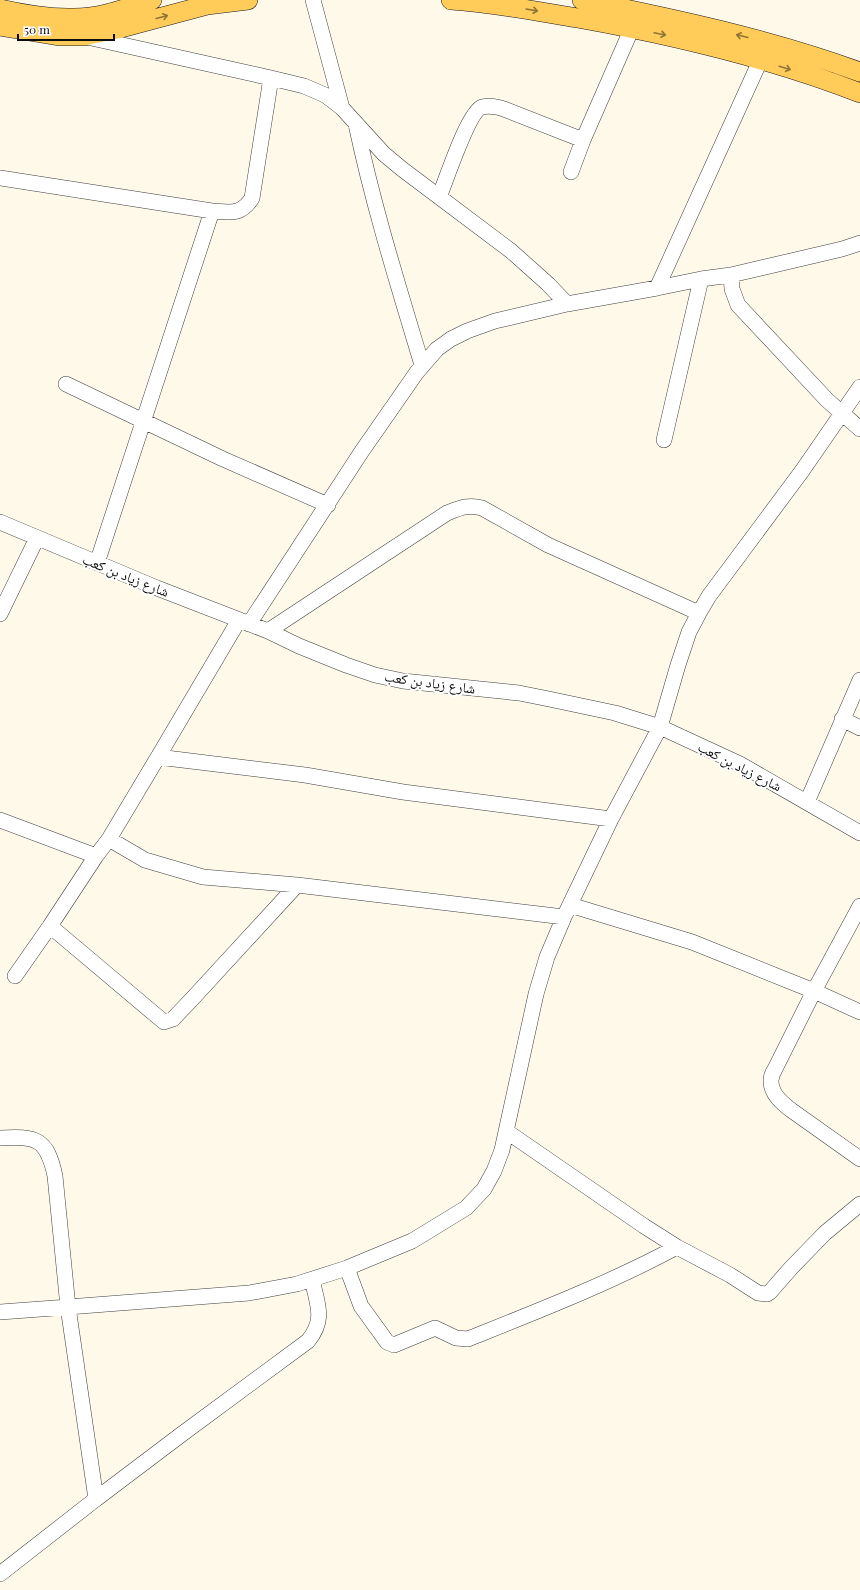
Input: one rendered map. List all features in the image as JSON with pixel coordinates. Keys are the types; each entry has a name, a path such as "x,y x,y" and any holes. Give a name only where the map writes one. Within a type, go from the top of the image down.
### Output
{"main road":[{"path":"0,9 34,16 75,18 97,16 152,0"},
{"path":"0,26 59,36 84,36 117,29 207,5 248,0"},
{"path":"452,0 505,6 632,28 760,61 839,85 860,93"},
{"path":"582,0 742,36 830,61 860,72"}],"street":[{"path":"313,0 342,108"},
{"path":"571,172 583,140 632,28"},
{"path":"84,36 304,86 325,95 342,108 384,154 402,170 512,251 548,284 567,304"},
{"path":"657,288 760,61"},
{"path":"0,178 212,211 234,213 240,211 252,198 271,78"},
{"path":"439,197 467,128 474,115 482,108 492,106 504,109 583,140"},
{"path":"355,123 382,233 422,365"},
{"path":"97,563 212,211"},
{"path":"15,976 109,839 158,757 244,622 328,505 362,451 422,365 436,349 467,330 496,321 567,304 701,279 731,275 842,249 860,243"},
{"path":"731,275 734,297 738,305 827,400 860,429"},
{"path":"664,440 701,279"},
{"path":"66,384 223,459 328,505"},
{"path":"0,1312 249,1293 297,1284 347,1268 412,1241 466,1208 484,1189 494,1171 502,1150 536,994 547,957 567,911 611,819 660,727 689,632 699,613 733,563 842,414 860,387"},
{"path":"268,631 447,513 464,506 482,508 548,545 699,613"},
{"name":"شارع زياد بن كعب","path":"0,522 97,563 268,631 299,646 375,675 403,681 519,693 549,698 615,713 660,727 740,764 860,832"},
{"path":"0,614 37,538"},
{"path":"807,802 860,680"},
{"path":"842,719 860,728"},
{"path":"158,757 306,776 403,792 611,819"},
{"path":"0,820 96,856"},
{"path":"109,839 145,860 203,877 567,911 692,942 814,991 860,1012"},
{"path":"50,926 161,1020 166,1022 173,1018 193,998 297,885"},
{"path":"860,906 814,991 770,1081 774,1092 780,1101 790,1110 860,1159"},
{"path":"506,1131 644,1226 677,1247 730,1275 758,1293 767,1294 773,1290 791,1268 825,1233 860,1204"},
{"path":"0,1138 19,1137 39,1141 47,1150 52,1160 55,1176 68,1307 96,1499"},
{"path":"347,1268 362,1306 387,1342 394,1345 435,1328 456,1338 468,1339 601,1284 651,1261 677,1247"},
{"path":"0,1574 96,1499 308,1341 316,1331 320,1316 312,1279"}]}
